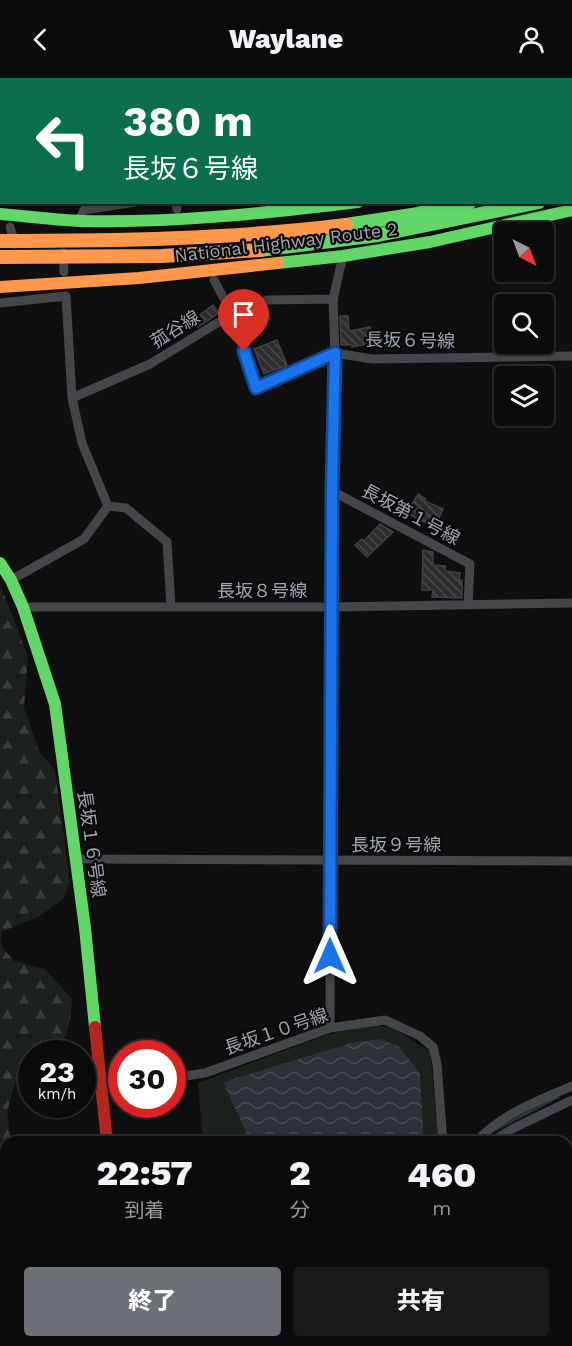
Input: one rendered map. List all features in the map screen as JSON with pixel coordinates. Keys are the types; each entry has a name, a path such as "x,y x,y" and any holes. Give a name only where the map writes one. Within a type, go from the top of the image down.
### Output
{"main road":[{"name":"National Highway Route 2","path":"0,214 79,221 166,220 339,204"},
{"path":"343,256 357,204"},
{"path":"0,241 131,241 243,236 318,229 460,204"},
{"path":"0,257 134,256 322,243 452,223 531,204"},
{"name":"National Highway Route 2","path":"0,287 139,278 343,256 430,242 572,210"},
{"name":"長坂１６号線","path":"0,562 23,607 55,704 76,859 106,1136"}],"street":[{"path":"79,221 84,210 122,204"},
{"path":"237,204 246,214"},
{"path":"10,227 16,247 109,249 191,243"},
{"path":"180,229 207,264"},
{"path":"63,248 64,272"},
{"path":"330,1028 334,299 343,256"},
{"path":"214,280 232,314 256,388 335,353"},
{"path":"0,303 66,296 72,398 82,442 108,506"},
{"name":"菰谷線","path":"72,398 150,364 232,314 267,300 334,299"},
{"name":"長坂６号線","path":"335,353 372,359 572,356"},
{"name":"長坂第１号線","path":"332,491 470,564 468,604"},
{"path":"11,580 84,539 108,506"},
{"path":"108,506 126,508 167,542 171,607"},
{"name":"長坂８号線","path":"23,607 332,607 572,603"},
{"name":"長坂９号線","path":"76,859 572,861"},
{"name":"長坂１０号線","path":"186,1076 205,1073 330,1028 385,1020 420,1036 433,1047 437,1064 443,1136"},
{"path":"481,1136 524,1107 572,1086"},
{"path":"102,1089 108,1088"},
{"path":"501,1136 572,1100"}],"green space":[{"path":"0,584 28,656 24,707 39,752 55,770 70,882 63,899 38,917 1,932 2,947 14,961 45,969 72,999 71,1015 63,1040 18,1040 18,1077 7,1112 10,1136 0,1136"},
{"path":"373,1025 392,1027 430,1052 438,1136 424,1136 420,1073 381,1039 354,1042 223,1082 248,1136 203,1136 198,1083 326,1035"}],"water":[{"path":"381,1039 399,1047 420,1073 424,1136 248,1136 223,1082 354,1042"}],"building":[{"path":"213,305 219,313 198,327 193,320"},
{"path":"266,308 270,319 245,329 241,318"},
{"path":"340,316 348,316 349,331 370,327 373,343 352,347 352,345 341,345"},
{"path":"277,340 287,365 264,374 254,349"},
{"path":"418,494 426,499 425,501 443,509 435,528 407,513"},
{"path":"380,524 393,532 367,557 355,545 362,539 364,541"},
{"path":"423,550 433,552 433,565 445,566 445,571 460,573 462,598 432,597 433,590 422,590"}],"waterway":[{"path":"494,1130 558,1097"}],"traffic: fast":[{"path":"0,214 83,221 186,219 339,204"},
{"path":"346,225 412,215 461,204"},
{"path":"260,250 378,235 529,204"},
{"path":"278,263 343,256 430,242 572,210"},
{"path":"0,563 11,580 23,607 55,704 85,928 95,1027"}],"traffic: slow":[{"path":"0,241 173,238 346,225"},
{"path":"0,257 162,256 260,250"},
{"path":"0,287 139,278 278,263"}],"traffic: jam":[{"path":"95,1027 106,1136"}],"route":[{"path":"244,351 256,388 335,353 332,491 330,956"}]}
